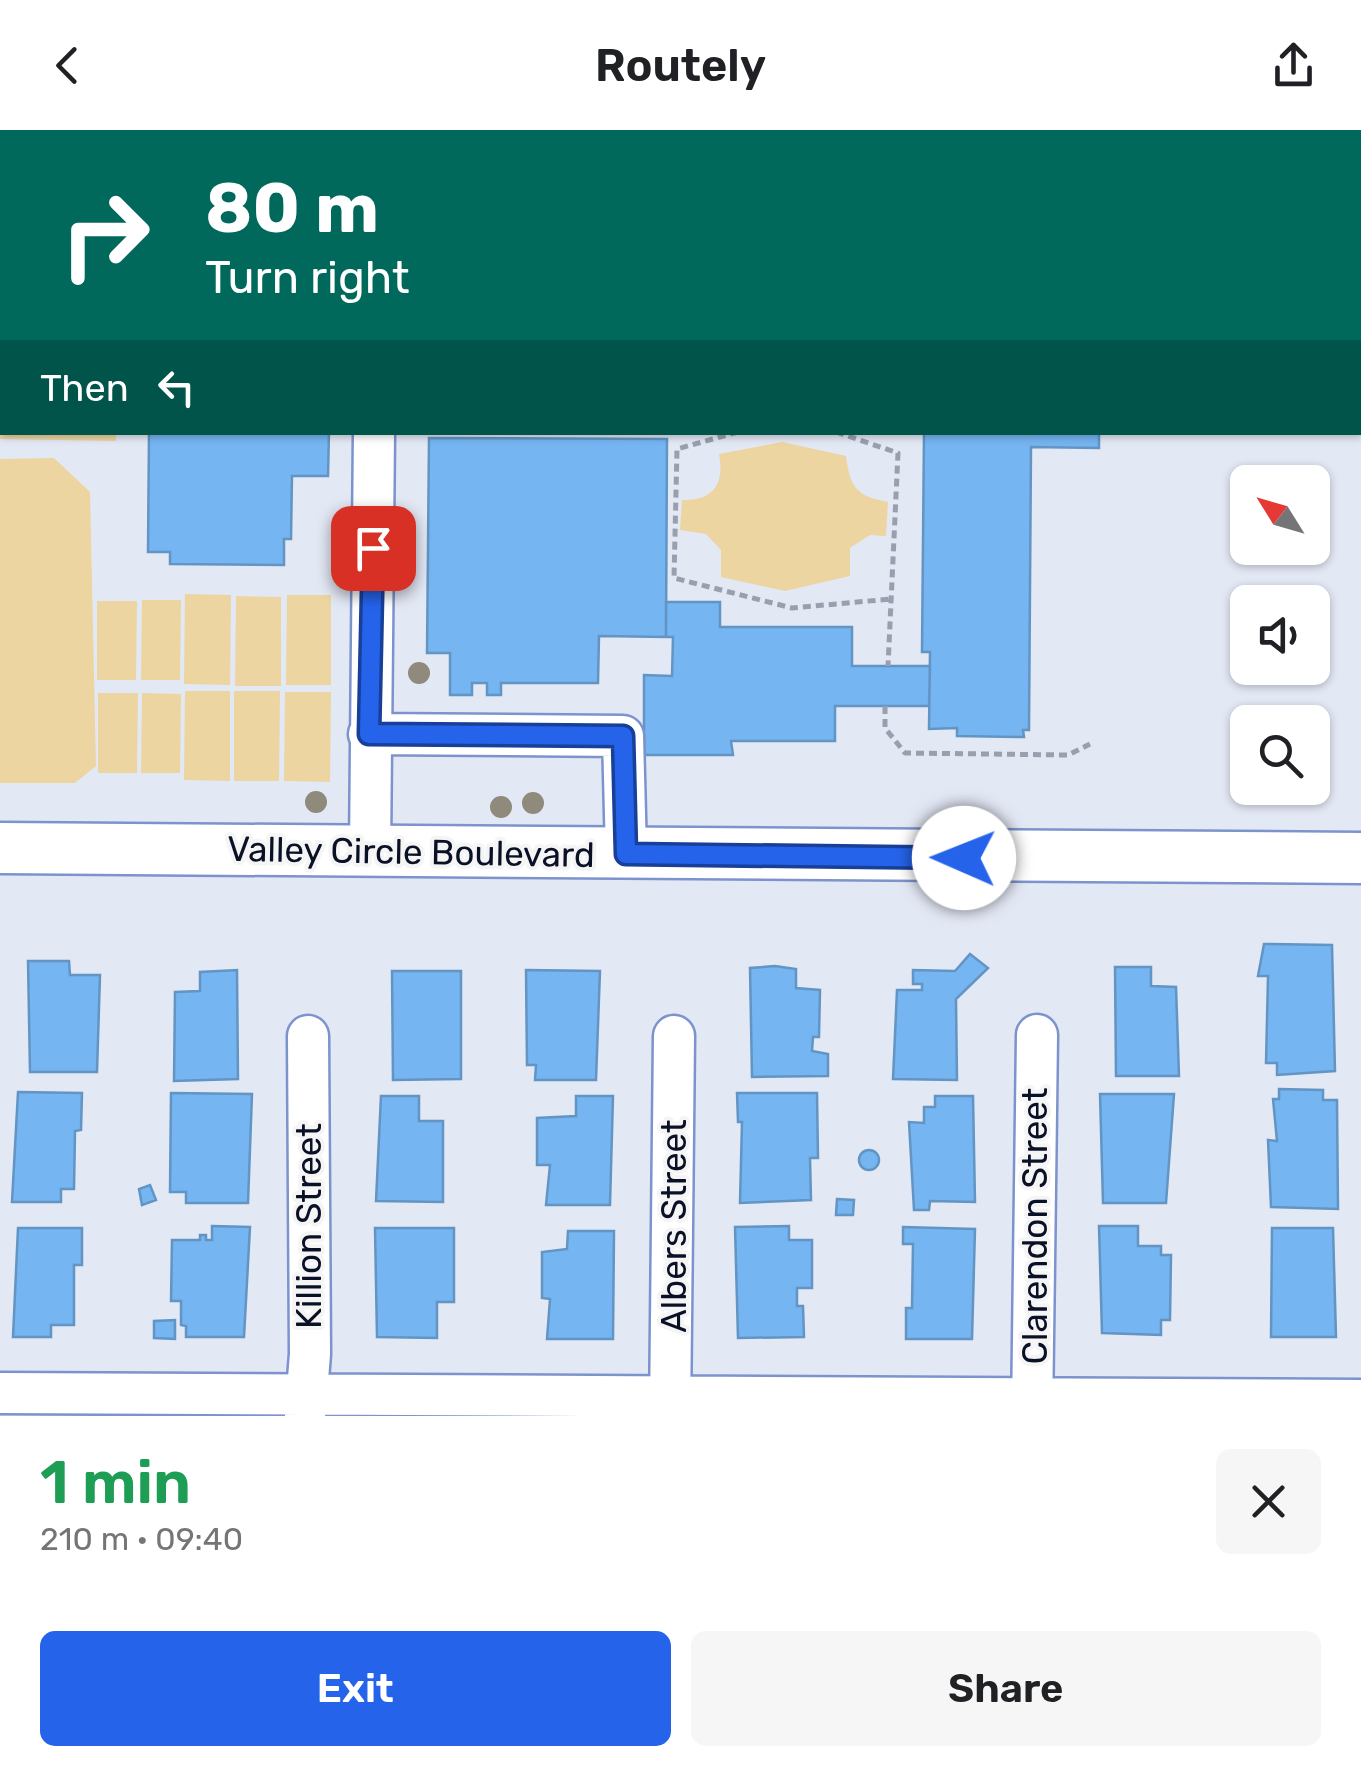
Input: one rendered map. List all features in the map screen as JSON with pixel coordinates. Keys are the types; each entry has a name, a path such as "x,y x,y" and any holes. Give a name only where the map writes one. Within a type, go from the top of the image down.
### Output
{"main road":[{"name":"Valley Circle Boulevard","path":"0,848 1361,858"}],"street":[{"path":"370,851 374,435"},
{"path":"369,734 623,736 626,854"},
{"name":"Clarendon Street","path":"1033,1406 1037,1035"},
{"name":"Killion Street","path":"306,1406 308,1036"},
{"name":"Albers Street","path":"671,1407 674,1036"},
{"path":"0,1393 306,1406 1033,1406 1361,1400"}],"path":[{"path":"727,435 677,449 674,578 792,608 891,599"},
{"path":"845,435 898,453 888,666"},
{"path":"884,706 885,728 905,753 1068,754 1090,744"}],"shaded area":[{"path":"0,435 116,435 116,441 0,439"},
{"path":"782,442 846,456 856,488 868,497 888,502 886,536 870,535 850,548 850,576 785,591 721,577 721,550 706,534 680,530 682,500 702,497 714,489 720,474 719,454"},
{"path":"54,458 90,492 96,766 75,783 0,783 0,459"},
{"path":"185,594 231,595 230,685 184,684"},
{"path":"287,595 331,595 331,685 286,685"},
{"path":"236,596 281,597 281,686 235,686"},
{"path":"142,600 181,600 180,680 141,680"},
{"path":"97,601 137,601 136,680 97,680"},
{"path":"185,691 230,691 230,781 184,780"},
{"path":"234,691 280,691 279,781 234,781"},
{"path":"285,692 331,692 330,782 284,781"},
{"path":"98,693 138,693 137,773 98,773"},
{"path":"142,693 181,694 180,773 141,773"}],"building":[{"path":"149,435 329,435 328,476 292,476 291,539 284,539 284,565 170,564 170,552 148,552"},
{"path":"924,435 1099,435 1099,448 1031,447 1029,730 1023,730 1024,737 957,736 957,728 929,729 930,652 922,652"},
{"path":"429,438 667,439 666,637 599,636 598,683 501,683 501,695 487,695 487,683 472,683 472,695 450,695 450,653 427,653"},
{"path":"666,602 720,602 720,627 852,627 852,666 930,666 929,706 835,706 835,741 731,741 733,755 644,755 644,675 672,676 673,637 666,637"},
{"path":"1264,944 1332,945 1335,1071 1277,1075 1277,1063 1266,1063 1268,976 1258,976"},
{"path":"970,954 988,968 956,999 957,1080 893,1079 897,990 922,990 922,984 913,984 913,970 955,971"},
{"path":"28,961 69,961 70,975 100,975 97,1072 30,1072"},
{"path":"1115,967 1151,967 1151,986 1176,987 1179,1076 1116,1076"},
{"path":"750,968 796,969 796,988 820,990 819,1037 813,1037 812,1051 828,1054 828,1076 752,1077"},
{"path":"237,970 238,1079 174,1081 175,992 200,991 200,972"},
{"path":"526,970 600,971 596,1080 535,1080 536,1065 527,1065"},
{"path":"392,971 461,971 461,1079 393,1080"},
{"path":"1279,1089 1323,1090 1323,1100 1337,1100 1338,1209 1271,1207 1268,1140 1277,1141 1273,1099 1279,1099"},
{"path":"18,1092 82,1093 81,1130 75,1131 74,1189 61,1189 61,1202 12,1202"},
{"path":"171,1093 252,1094 248,1203 186,1203 186,1192 170,1192"},
{"path":"737,1093 817,1093 818,1158 810,1158 811,1200 740,1203 742,1122 738,1122"},
{"path":"1100,1094 1174,1094 1166,1203 1103,1203"},
{"path":"381,1096 419,1096 419,1121 443,1121 443,1202 376,1201"},
{"path":"576,1096 613,1096 610,1205 546,1205 550,1165 537,1165 537,1118 576,1116"},
{"path":"935,1096 973,1096 975,1202 930,1201 929,1210 914,1210 909,1122 924,1123 924,1107 935,1107"},
{"path":"869,1150 879,1160 869,1170 859,1160"},
{"path":"150,1185 156,1200 142,1205 139,1189"},
{"path":"837,1199 854,1200 853,1215 836,1215"},
{"path":"212,1226 250,1227 244,1337 186,1337 186,1326 181,1325 181,1301 171,1301 172,1240 200,1240 200,1235 206,1235 206,1240 212,1240"},
{"path":"789,1226 789,1240 812,1240 812,1288 797,1288 797,1306 803,1306 804,1337 738,1338 735,1227"},
{"path":"1099,1226 1138,1226 1138,1246 1161,1246 1161,1255 1171,1255 1170,1320 1161,1320 1161,1335 1102,1333"},
{"path":"903,1227 975,1229 972,1339 906,1339 906,1308 912,1308 913,1244 903,1244"},
{"path":"18,1228 82,1228 82,1265 74,1265 74,1325 51,1325 51,1337 13,1337"},
{"path":"375,1228 454,1228 454,1302 437,1302 437,1338 377,1337"},
{"path":"1272,1228 1333,1228 1336,1337 1271,1337"},
{"path":"568,1231 614,1231 613,1339 547,1339 550,1299 542,1298 542,1252 567,1249"},
{"path":"175,1320 175,1339 154,1338 154,1321"}],"route":[{"path":"373,548 369,734 623,736 626,854 964,858"}]}
